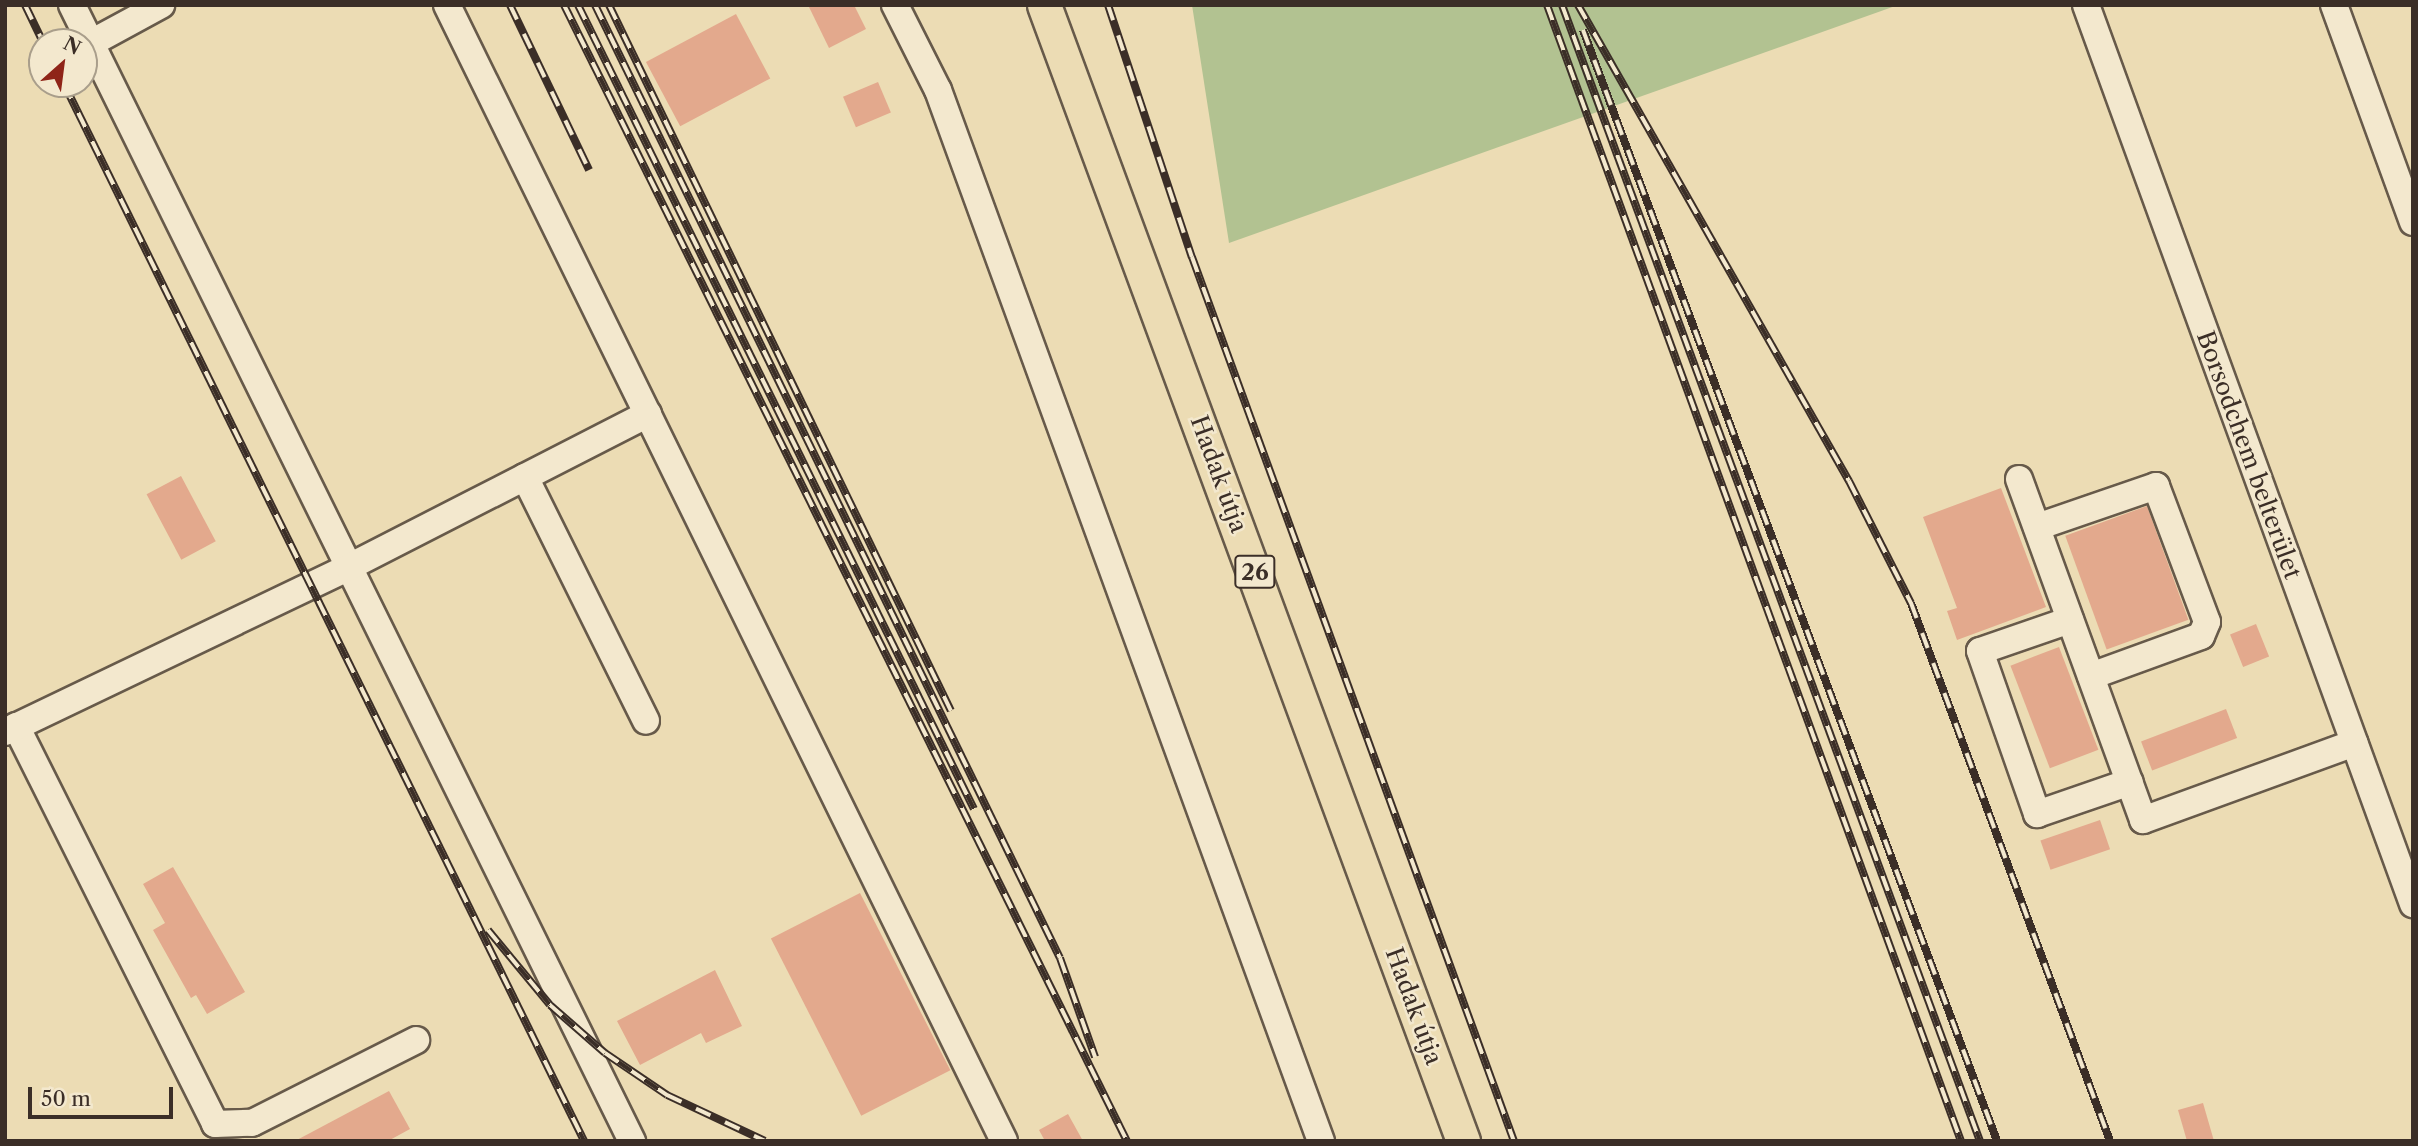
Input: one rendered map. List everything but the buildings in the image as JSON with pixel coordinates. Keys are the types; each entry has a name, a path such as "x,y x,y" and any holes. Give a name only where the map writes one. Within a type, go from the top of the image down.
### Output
{"main road":[{"name":"Hadak útja","path":"1045,5 1463,1141"}],"street":[{"path":"72,5 83,28"},
{"path":"98,39 161,5"},
{"path":"447,5 1004,1141"},
{"path":"895,5 938,90 1321,1141"},
{"name":"Borsodchem belterület","path":"2086,5 2413,904"},
{"path":"2334,5 2413,222"},
{"path":"98,59 632,1141"},
{"path":"220,1141 11,729 349,566 648,414"},
{"path":"525,477 646,721"},
{"path":"2019,479 2143,820 2354,743"},
{"path":"2037,527 2156,486 2207,622 2201,636 2091,676"},
{"path":"2070,620 1980,651 2036,814 2130,782"},
{"path":"206,1115 226,1127 252,1123 416,1040"}],"green space":[{"path":"1192,5 1898,5 1229,243"}],"railway":[{"path":"25,5 36,28"},
{"path":"510,5 589,170"},
{"path":"564,5 1127,1141"},
{"path":"578,5 974,809"},
{"path":"595,5 1060,958 1095,1057"},
{"path":"609,5 951,711"},
{"path":"1108,5 1192,257 1514,1141"},
{"path":"1547,5 1961,1141"},
{"path":"1562,5 1980,1141"},
{"path":"1578,5 1849,481 1911,603 2110,1141"},
{"path":"1583,30 1997,1141"},
{"path":"71,98 584,1141"},
{"path":"488,930 550,1005 605,1053 667,1095 765,1141"}]}
